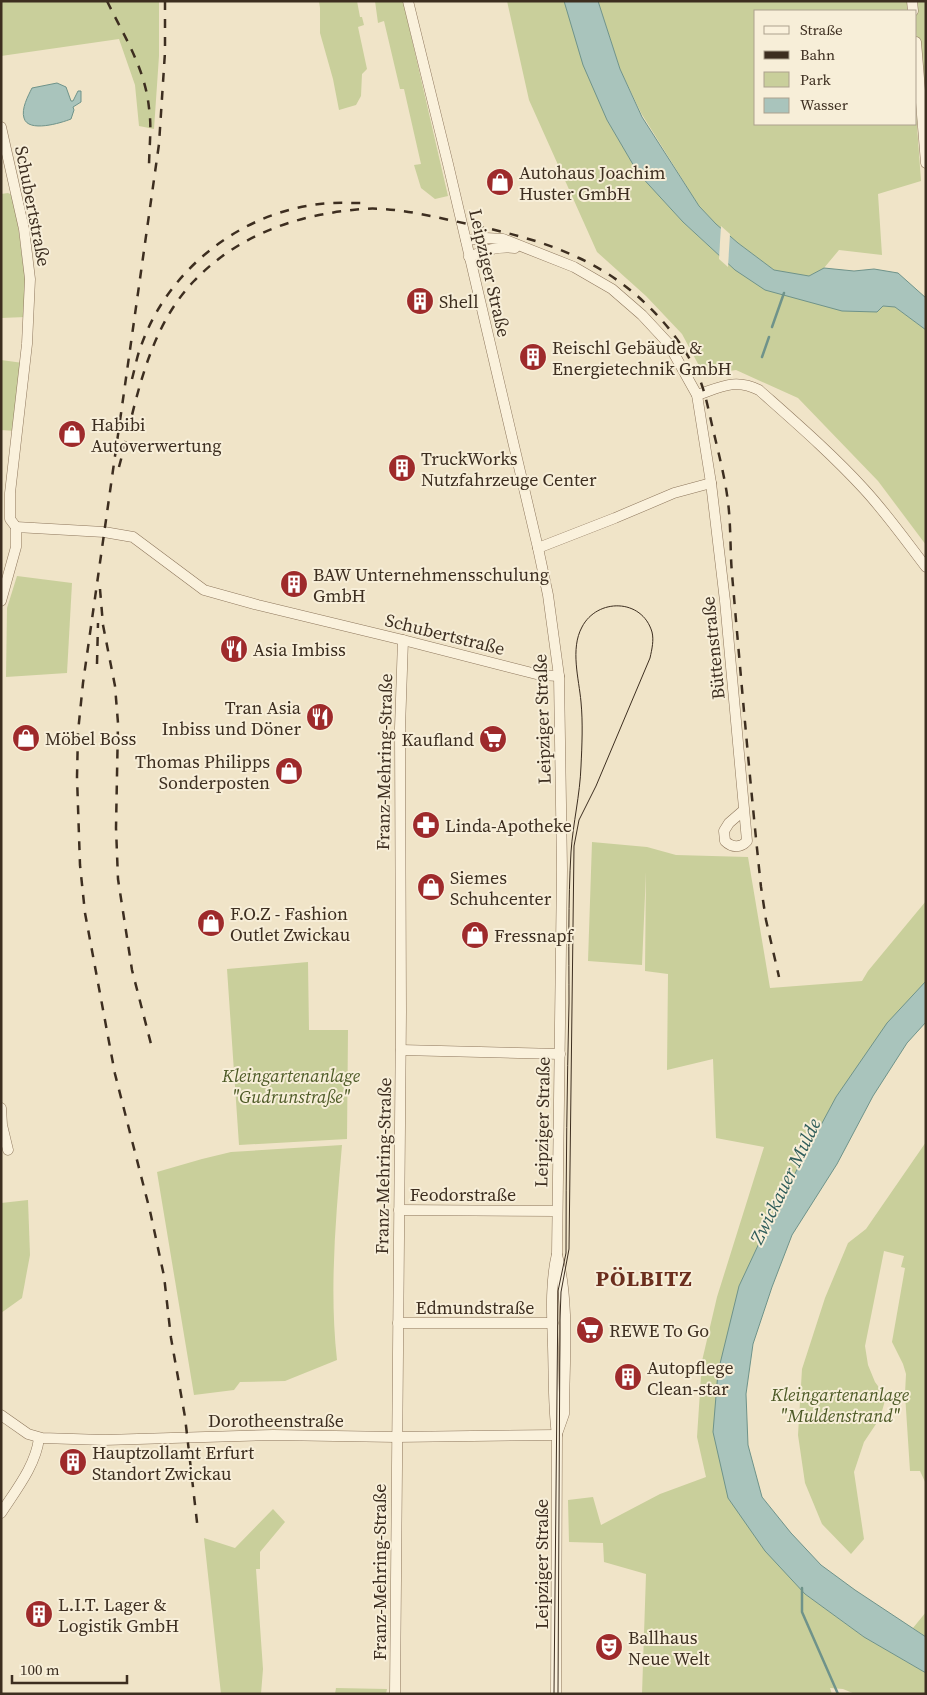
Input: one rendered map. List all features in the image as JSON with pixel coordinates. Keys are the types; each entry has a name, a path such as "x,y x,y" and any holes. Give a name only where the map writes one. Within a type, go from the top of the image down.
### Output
{"street":[{"name":"Leipziger Straße","path":"408,1 538,548 548,595 559,676 562,869 557,1254 553,1269 554,1416 557,1435 556,1694"},
{"path":"917,54 926,163"},
{"name":"Schubertstraße","path":"1,127 24,229 30,279 27,344 10,492 10,519 16,527 16,547 1,600"},
{"name":"Büttenstraße","path":"466,240 486,238 503,240 531,249 574,267 605,285 642,315 668,343 697,395 711,483 726,601 744,810"},
{"name":"Büttenstraße","path":"469,257 487,249 504,247 531,249"},
{"path":"697,395 736,383 748,384 759,390 819,444 864,489 926,567"},
{"path":"538,548 674,493 711,483"},
{"name":"Schubertstraße","path":"16,527 104,532 133,537 204,590 540,675 559,676"},
{"name":"Franz-Mehring-Straße","path":"395,1694 401,1050 400,738 403,640"},
{"path":"401,1050 560,1054"},
{"path":"1,1108 2,1125 8,1150"},
{"name":"Feodorstraße","path":"399,1210 557,1211"},
{"name":"Leipziger Straße","path":"557,1254 562,1272 564,1293 564,1414 557,1435"},
{"name":"Edmundstraße","path":"398,1324 553,1323"},
{"name":"Dorotheenstraße","path":"1,1415 28,1434 39,1438 104,1440 273,1435 396,1437 557,1435"},
{"path":"1,1513 22,1481 38,1448 39,1438"}],"green space":[{"path":"1,1 159,1 159,56 154,129 139,126 135,85 119,39 1,56"},
{"path":"319,1 357,1 360,17 362,17 364,25 358,27 367,69 362,74 361,96 356,105 339,110 333,79 320,33"},
{"path":"375,1 403,1 448,196 435,199 421,188 414,165 421,164 404,89 400,89 384,21 378,23"},
{"path":"507,1 564,1 607,120 638,173 683,222 735,270 883,306 895,307 926,330 926,545 878,481 798,398 736,370 704,375 682,334 646,296 597,252 529,100"},
{"path":"598,1 907,1 908,10 754,10 754,125 917,125 921,181 878,194 882,255 839,250 824,268 809,276 774,270 738,243 699,206 641,113 620,69"},
{"path":"914,1 926,1 926,90 920,91 917,10 915,10"},
{"path":"8,193 14,196 25,278 26,317 1,318 1,194"},
{"path":"1,360 23,363 15,431 1,430"},
{"path":"17,576 72,583 67,673 6,677 7,608"},
{"path":"592,842 647,847 676,855 748,857 770,988 862,981 868,971 926,901 926,982 836,1097 713,1432 805,1594 864,1637 926,1673 926,1694 855,1694 843,1689 830,1688 832,1694 642,1694 646,1574 604,1562 603,1543 569,1542 568,1500 593,1497 601,1525 660,1494 706,1477 697,1437 702,1361 717,1297 764,1147 716,1138 713,1059 667,1070 668,974 645,971 646,872 642,965 588,961"},
{"name":"Kleingartenanlage \"Gudrunstraße\"","path":"308,962 309,1030 348,1030 347,1139 239,1145 227,969"},
{"name":"Kleingartenanlage \"Muldenstrand\"","path":"926,1142 926,1484 920,1471 910,1471 905,1394 906,1374 892,1342 905,1268 901,1267 904,1256 884,1251 865,1346 868,1365 875,1382 886,1397 880,1418 864,1442 854,1472 864,1539 851,1554 822,1524 805,1483 798,1435 802,1369 825,1298 848,1243 866,1229"},
{"path":"342,1145 333,1279 337,1360 285,1381 240,1382 234,1390 194,1395 157,1172 231,1152"},
{"path":"28,1200 30,1255 22,1298 1,1313 1,1203"},
{"path":"273,1509 285,1522 260,1552 260,1569 256,1569 263,1669 261,1694 221,1694 204,1538 235,1548"},
{"path":"926,1612 926,1637 913,1628"},
{"path":"336,1688 387,1689 386,1694 335,1694"}],"water":[{"path":"564,1 598,1 620,69 642,117 699,206 716,224 774,270 809,276 824,268 854,271 874,269 898,273 926,298 926,330 895,307 883,306 877,312 842,311 765,290 735,270 683,222 638,173 607,120 583,65"},
{"path":"57,83 66,87 71,101 73,101 78,91 81,91 81,102 73,107 71,119 45,126 27,123 23,111 32,88"},
{"path":"926,981 926,1022 907,1043 873,1096 837,1164 792,1235 753,1344 746,1394 748,1445 762,1497 791,1533 821,1565 926,1637 926,1673 864,1637 805,1594 765,1551 728,1498 713,1432 718,1372 739,1286 769,1222 836,1097 887,1023"}],"pier":[{"path":"721,226 730,234 728,267 719,259"}],"waterway":[{"path":"772,327 784,293"},
{"path":"762,357 769,337"},
{"path":"802,1588 802,1612 838,1694"}],"tram line":[{"path":"554,1694 558,1291 566,1253 569,890 582,742 582,710 576,664 576,645 582,627 589,617 608,607 619,606 639,613 647,621 652,632 653,641 650,658 596,786 579,820 574,846 569,1249 561,1292 560,1320 558,1694"}],"railway":[{"path":"107,1 133,53 147,93 150,123 149,169"},
{"path":"165,1 165,52 159,144 83,683 78,732 77,777 80,865 85,913 115,1074 150,1211 164,1276 171,1338 185,1417 198,1531"},
{"path":"132,379 140,350 153,319 168,294 208,252 232,235 257,221 285,211 319,204 363,203"},
{"path":"119,467 145,369 164,322 178,301 194,281 226,253 244,242 282,225 323,214 359,209 383,209 417,213 500,231 554,247 598,268 633,292 649,306 677,339 698,375 703,387 723,474 729,511 732,574 761,887 766,920 779,977"},
{"path":"100,589 103,625 115,686 118,723 116,828 118,879 132,970 151,1044"},
{"path":"97,664 98,623"}],"place":[{"name":"Autohaus Joachim Huster GmbH","path":"500,182"},
{"name":"Shell","path":"420,301"},
{"name":"Reischl Gebäude & Energietechnik GmbH","path":"533,357"},
{"name":"Habibi Autoverwertung","path":"72,434"},
{"name":"TruckWorks Nutzfahrzeuge Center","path":"402,468"},
{"name":"BAW Unternehmensschulung GmbH","path":"294,584"},
{"name":"Asia Imbiss","path":"234,649"},
{"name":"Tran Asia Inbiss und Döner","path":"320,717"},
{"name":"Möbel Boss","path":"26,738"},
{"name":"Kaufland","path":"493,739"},
{"name":"Thomas Philipps Sonderposten","path":"289,771"},
{"name":"Linda-Apotheke","path":"426,825"},
{"name":"Siemes Schuhcenter","path":"431,887"},
{"name":"F.O.Z - Fashion Outlet Zwickau","path":"211,923"},
{"name":"Fressnapf","path":"475,935"},
{"name":"REWE To Go","path":"590,1330"},
{"name":"Autopflege Clean-star","path":"628,1377"},
{"name":"Hauptzollamt Erfurt Standort Zwickau","path":"73,1462"},
{"name":"L.I.T. Lager & Logistik GmbH","path":"39,1614"},
{"name":"Ballhaus Neue Welt","path":"609,1647"}],"district":[{"name":"PÖLBITZ","path":"644,1278"}],"water label":[{"name":"Zwickauer Mulde","path":"785,1181"}]}
